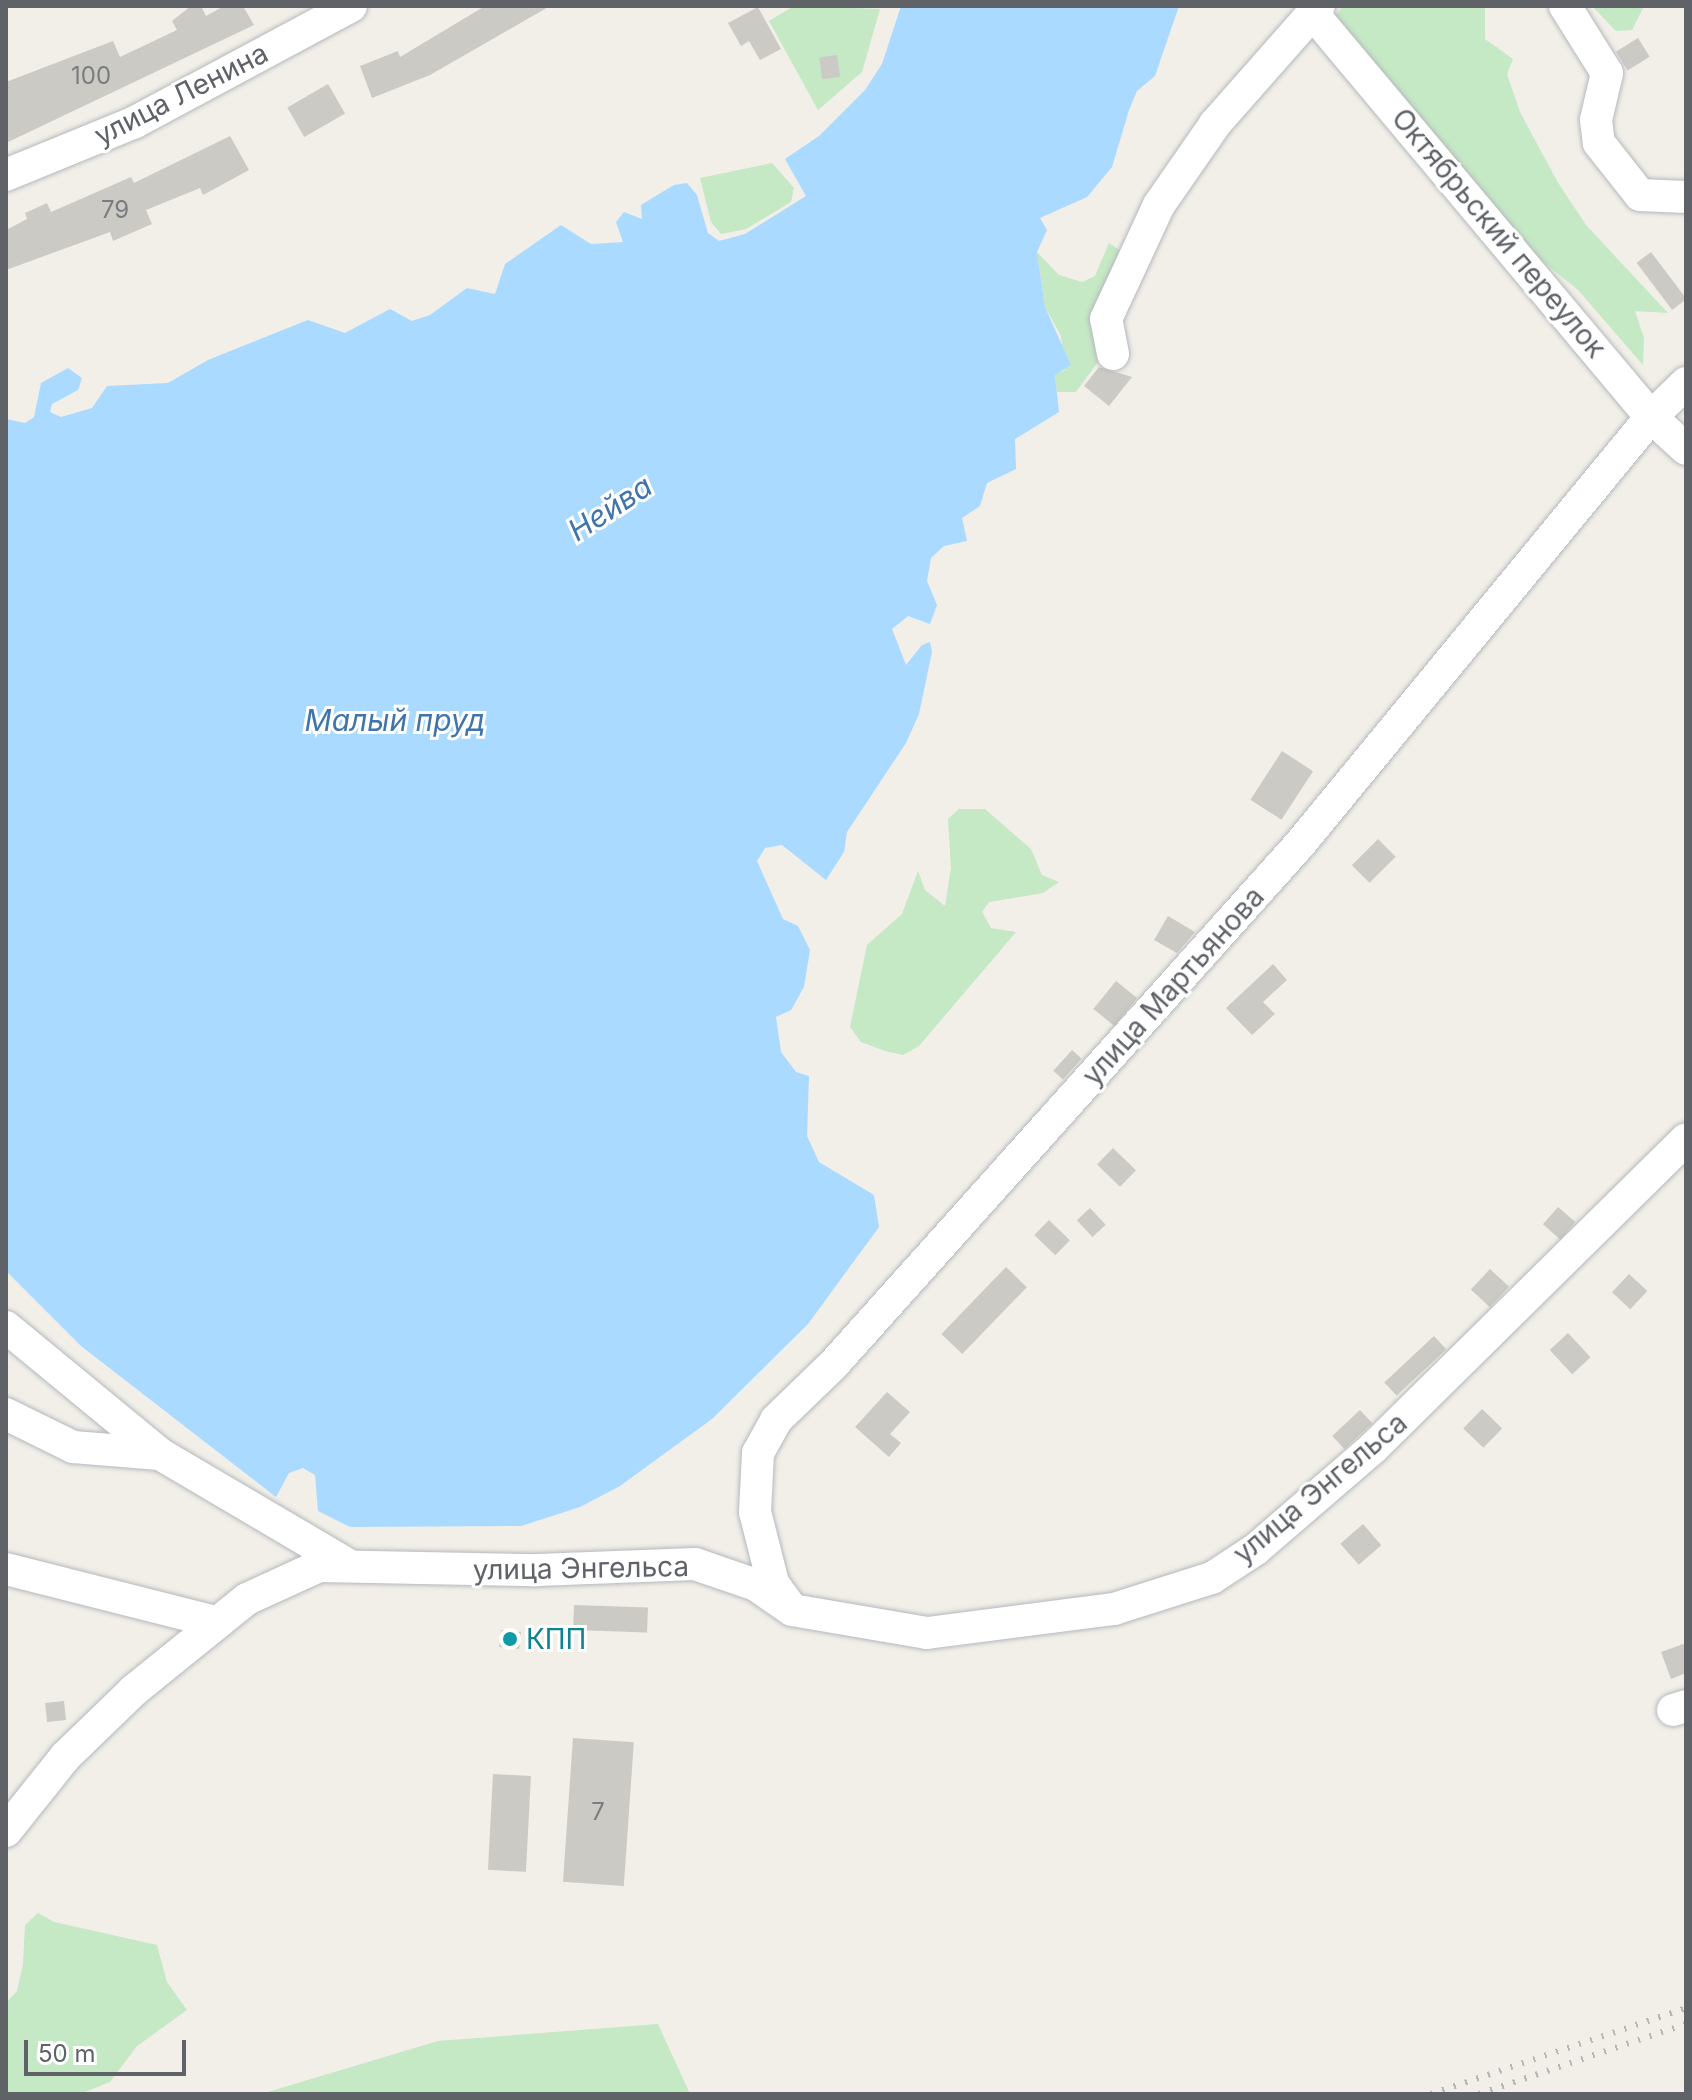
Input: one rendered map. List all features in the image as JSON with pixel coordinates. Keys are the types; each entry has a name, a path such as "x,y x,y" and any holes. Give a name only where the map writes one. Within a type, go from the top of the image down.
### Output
{"street":[{"name":"улица Ленина","path":"6,175 135,122 351,6"},
{"path":"1565,6 1607,73 1596,132 1608,158 1640,195 1686,197"},
{"path":"1113,354 1106,319 1159,205 1215,124 1316,10"},
{"name":"Октябрьский переулок","path":"1316,10 1651,417 1686,449"},
{"name":"улица Мартьянова","path":"792,1610 773,1583 755,1512 758,1453 776,1420 833,1365 1300,844 1651,417 1686,383"},
{"name":"улица Энгельса","path":"7,1833 93,1728 215,1622 297,1574 345,1563 537,1570 695,1564 756,1585 792,1610 927,1633 974,1631 1114,1609 1212,1578 1256,1549 1374,1447 1686,1139"},
{"path":"6,1327 160,1454 345,1563"},
{"path":"6,1414 73,1447 160,1454"},
{"path":"6,1569 215,1622"}],"green space":[{"path":"794,6 880,9 862,72 818,110 769,21"},
{"path":"1343,6 1485,8 1485,39 1513,59 1507,74 1520,112 1557,181 1586,225 1668,313 1635,311 1644,338 1643,365 1578,290 1522,245 1335,16"},
{"path":"1592,6 1644,6 1632,30 1616,31"},
{"path":"772,163 794,188 791,202 746,229 721,234 711,222 700,178"},
{"path":"1109,243 1124,253 1100,359 1076,392 1057,392 1055,374 1065,370 1061,336 1045,307 1037,252 1059,275 1082,282 1095,276"},
{"path":"959,809 985,809 1031,849 1042,875 1059,882 1043,893 989,902 982,912 991,928 1016,932 919,1046 903,1055 885,1051 861,1042 850,1027 867,945 902,914 918,871 925,890 945,906 951,868 948,819"},
{"path":"38,1913 54,1922 157,1945 167,1982 187,2010 137,2046 110,2082 80,2094 6,2094 6,2003 17,1991 23,1964 25,1925"},
{"path":"658,2024 690,2094 261,2094 438,2041"}],"water":[{"name":"Малый пруд","path":"901,6 1179,6 1155,76 1137,91 1129,110 1112,167 1087,197 1040,218 1047,230 1037,252 1045,307 1071,365 1055,375 1059,412 1015,439 1016,469 987,483 980,506 962,518 967,541 944,546 931,558 927,581 937,605 930,624 908,616 892,629 906,665 922,645 930,642 932,652 919,714 906,743 847,832 844,852 826,880 782,845 765,848 757,861 783,919 798,926 810,950 804,987 791,1010 776,1017 781,1052 796,1072 809,1076 807,1136 819,1162 874,1195 879,1227 808,1324 712,1419 620,1486 580,1507 521,1526 350,1527 318,1511 315,1475 303,1468 289,1473 276,1497 81,1346 6,1271 6,419 25,423 34,417 41,383 68,368 82,378 78,390 52,404 50,412 61,417 92,408 107,386 168,383 208,360 308,320 345,333 390,309 412,321 430,315 467,288 495,294 505,264 561,225 591,244 623,242 616,222 624,212 642,219 641,205 674,185 687,183 697,195 708,233 719,241 745,234 806,196 785,159 819,136 865,90 882,64"}],"building":[{"path":"191,6 201,6 206,16 224,6 243,6 254,25 6,143 6,82 113,41 120,57 177,30 172,21"},
{"path":"485,6 550,6 430,75 372,98 360,66 398,51 400,57"},
{"path":"758,7 781,49 760,60 749,41 741,46 728,23"},
{"path":"1638,38 1650,57 1628,70 1616,52"},
{"path":"837,55 840,77 822,79 819,58"},
{"path":"328,84 345,113 304,137 287,108"},
{"path":"230,136 249,170 203,195 200,188 146,210 152,224 113,241 110,232 6,270 6,230 27,219 25,213 47,203 51,212 131,177 134,183"},
{"path":"1651,252 1686,298 1672,310 1637,263"},
{"path":"1099,367 1132,377 1109,406 1084,386"},
{"path":"1282,751 1313,771 1281,820 1250,800"},
{"path":"1378,839 1396,857 1370,883 1352,865"},
{"path":"1168,916 1195,932 1177,953 1154,940"},
{"path":"1273,964 1287,980 1263,1002 1275,1014 1252,1035 1226,1008"},
{"path":"1116,981 1137,998 1114,1026 1093,1009"},
{"path":"1072,1050 1082,1059 1063,1080 1053,1071"},
{"path":"1113,1148 1136,1170 1120,1187 1097,1165"},
{"path":"1558,1207 1575,1222 1560,1239 1543,1224"},
{"path":"1090,1208 1106,1225 1093,1237 1077,1220"},
{"path":"1049,1220 1070,1240 1055,1255 1034,1235"},
{"path":"1006,1267 1027,1287 962,1354 941,1334"},
{"path":"1490,1269 1509,1287 1490,1307 1471,1289"},
{"path":"1629,1274 1647,1291 1630,1309 1612,1292"},
{"path":"1568,1333 1591,1357 1572,1374 1550,1350"},
{"path":"1434,1336 1446,1349 1397,1396 1384,1382"},
{"path":"887,1392 910,1412 890,1434 901,1443 889,1457 855,1427"},
{"path":"1482,1409 1502,1428 1483,1448 1463,1428"},
{"path":"1360,1410 1372,1423 1344,1449 1332,1436"},
{"path":"1363,1524 1381,1545 1359,1565 1340,1544"},
{"path":"574,1605 648,1608 647,1633 573,1630"},
{"name":"КПП","path":"501,1630 521,1632 519,1649 499,1647"},
{"path":"1686,1643 1686,1673 1671,1679 1661,1652"},
{"path":"64,1701 66,1720 47,1722 45,1703"},
{"path":"573,1738 634,1742 624,1886 563,1882"},
{"path":"493,1774 531,1776 526,1872 488,1870"}],"railway":[{"path":"1431,2094 1686,2008"},
{"path":"1479,2094 1686,2024"}],"place":[{"name":"КПП","path":"510,1639"}],"water label":[{"name":"Нейва","path":"610,508"}]}
